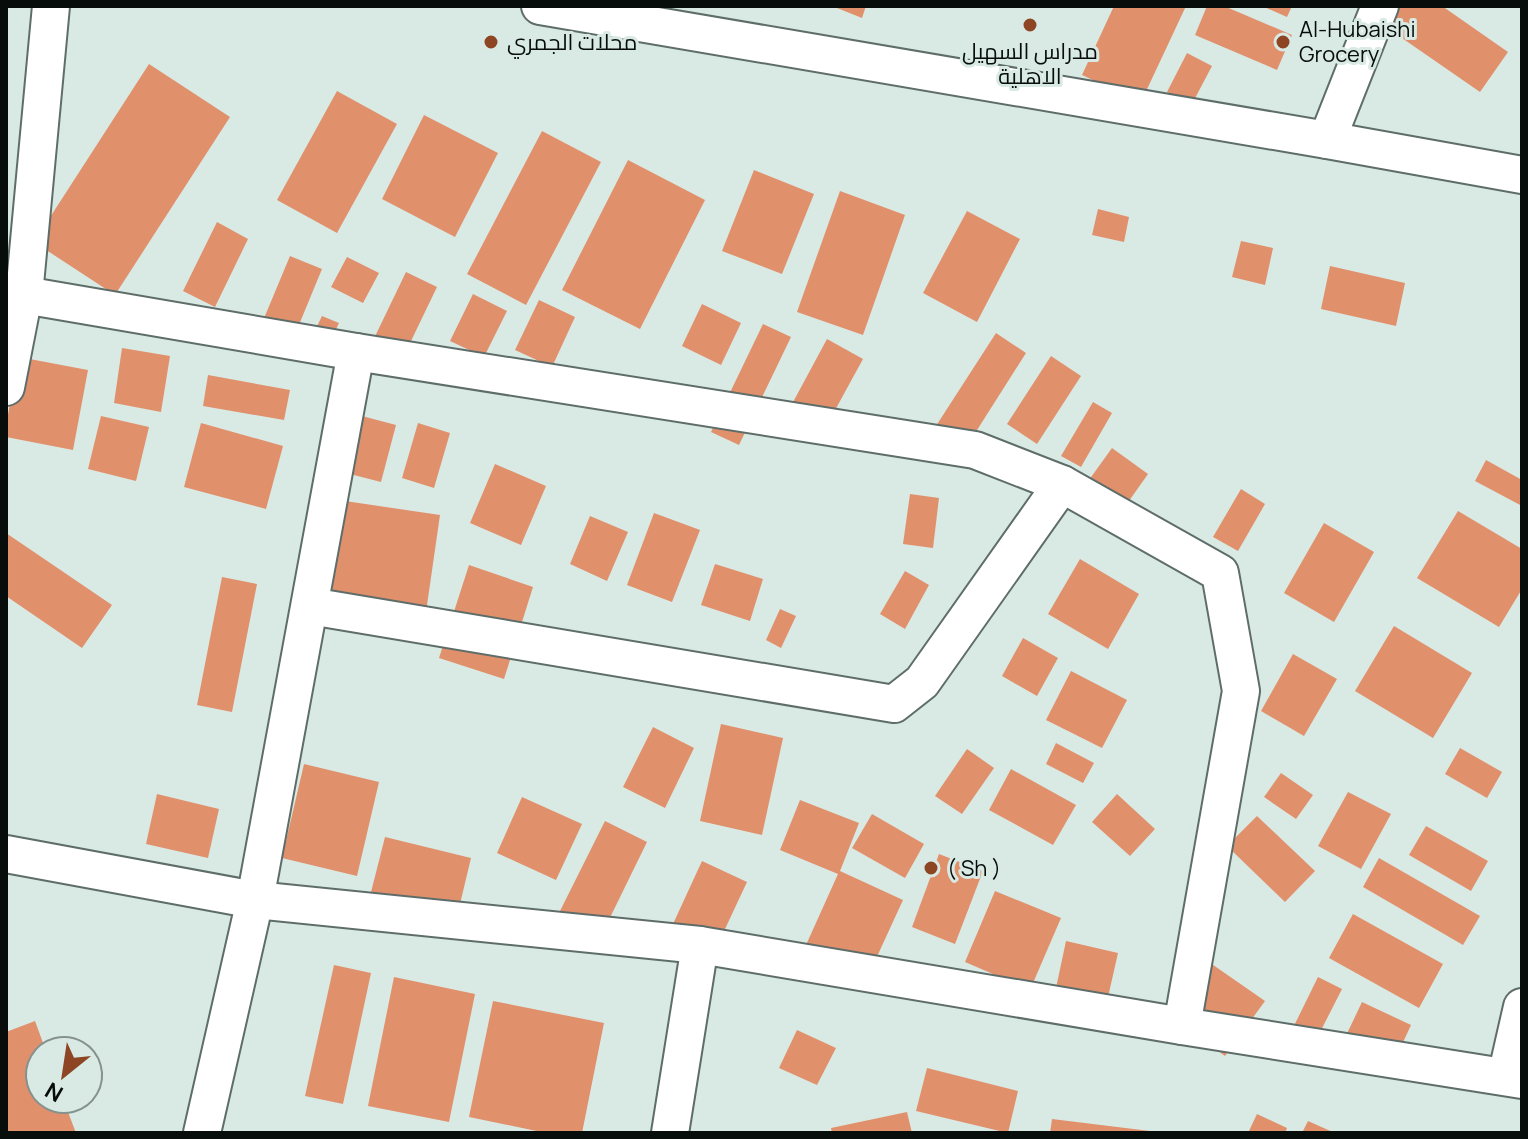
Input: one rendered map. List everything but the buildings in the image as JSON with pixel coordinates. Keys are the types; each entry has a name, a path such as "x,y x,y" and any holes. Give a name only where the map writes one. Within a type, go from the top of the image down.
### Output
{"street":[{"path":"6,387 24,295 51,6"},
{"path":"540,6 1522,175"},
{"path":"1327,140 1380,6"},
{"path":"24,295 356,352 975,450 1062,484 1220,573 1241,691 1182,1026"},
{"path":"202,1133 255,900 356,352"},
{"path":"310,606 894,704 922,682 1062,484"},
{"path":"6,854 255,900 700,945 1514,1078 1522,1007"},
{"path":"670,1133 700,945"}],"place":[{"name":"مدراس السهيل الاهلية","path":"1030,25"},
{"name":"محلات الجمري","path":"491,42"},
{"name":"Al-Hubaishi Grocery","path":"1283,42"},
{"name":"( Sh )","path":"931,868"}]}
